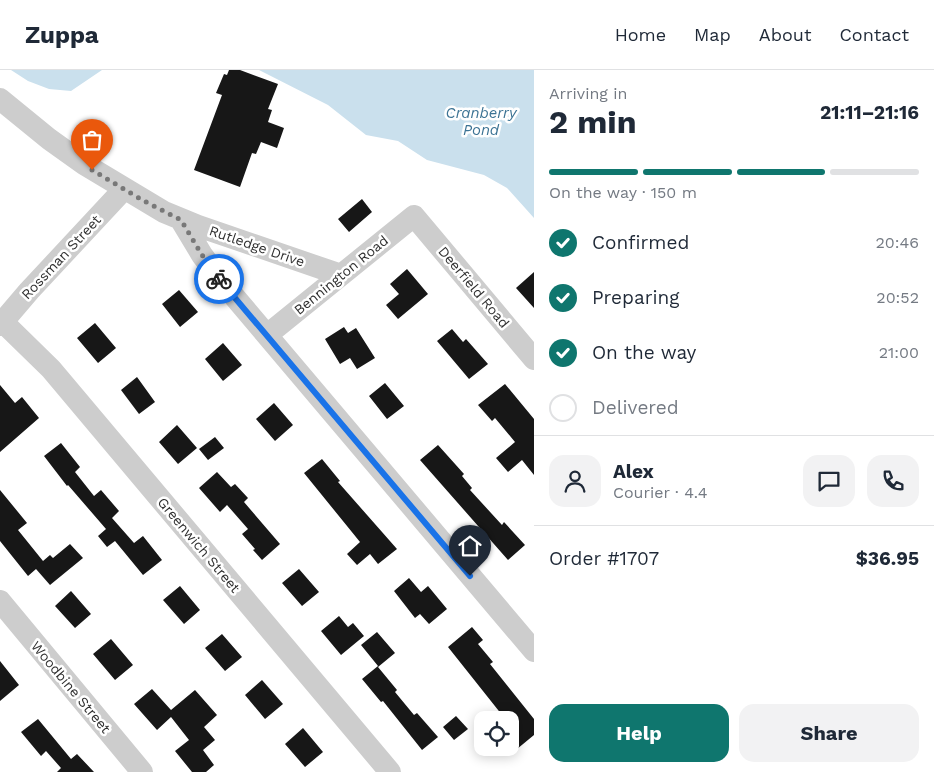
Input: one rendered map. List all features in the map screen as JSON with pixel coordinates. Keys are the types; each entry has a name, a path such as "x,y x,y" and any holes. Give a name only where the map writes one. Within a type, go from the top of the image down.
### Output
{"street":[{"name":"Rutledge Drive","path":"0,99 58,146 124,189 181,220 341,275"},
{"name":"Rossman Street","path":"2,324 29,291 124,189"},
{"name":"Bennington Road","path":"267,335 414,216"},
{"name":"Deerfield Road","path":"414,216 534,359"},
{"path":"181,220 214,272 534,651"},
{"name":"Greenwich Street","path":"2,324 56,375 390,772"},
{"name":"Woodbine Street","path":"0,601 142,772"}],"water":[{"path":"11,70 102,70 71,91 49,89 28,81"},
{"name":"Cranberry Pond","path":"259,70 534,70 534,218 507,188 484,175 427,160 398,141 366,135 328,105"}],"building":[{"path":"229,70 240,70 278,84 268,109 272,110 268,122 284,128 277,148 261,142 256,154 252,153 240,187 194,170 222,95 216,93 224,74 227,75"},
{"path":"362,199 372,212 349,232 338,219"},
{"path":"407,269 428,294 398,319 386,305 399,294 390,284"},
{"path":"534,272 534,308 516,288"},
{"path":"179,290 198,312 180,327 162,304"},
{"path":"95,323 116,348 98,363 77,338"},
{"path":"344,327 348,333 356,328 375,358 357,369 350,358 340,364 325,339"},
{"path":"452,329 463,342 466,339 488,364 469,379 437,341"},
{"path":"223,343 242,365 223,381 205,359"},
{"path":"137,377 155,402 139,414 121,390"},
{"path":"385,383 404,406 387,419 369,396"},
{"path":"505,384 534,419 534,475 522,460 508,472 496,458 515,442 495,418 492,421 478,405"},
{"path":"0,385 15,403 22,397 39,418 0,452"},
{"path":"274,403 293,425 275,441 256,419"},
{"path":"177,425 197,448 178,464 159,442"},
{"path":"215,437 224,448 208,460 199,449"},
{"path":"61,443 80,467 75,472 94,496 101,490 119,511 112,518 134,543 143,536 162,560 143,575 115,541 107,547 98,536 106,529 67,486 44,456"},
{"path":"438,445 464,474 462,476 472,488 470,490 502,525 504,522 525,545 508,560 420,460"},
{"path":"322,459 340,481 338,482 397,549 378,564 370,554 357,565 347,554 360,542 304,473"},
{"path":"217,472 231,487 235,484 248,498 244,502 280,544 262,560 242,534 248,529 227,505 220,512 199,488"},
{"path":"0,490 27,523 18,530 43,561 50,555 53,558 70,544 83,558 50,585 36,569 28,576 0,541"},
{"path":"299,569 319,592 302,606 282,583"},
{"path":"409,578 421,592 428,586 447,609 429,624 420,614 415,618 394,591"},
{"path":"180,586 200,610 184,624 163,600"},
{"path":"71,591 91,614 75,628 55,606"},
{"path":"339,616 348,627 353,623 364,636 341,655 321,631"},
{"path":"472,627 483,640 478,644 493,662 490,664 534,719 534,735 519,747 519,711 499,711 448,647"},
{"path":"377,632 395,653 378,667 414,715 417,713 438,737 422,750 383,701 381,702 362,679 378,666 361,645"},
{"path":"222,634 242,657 225,671 205,648"},
{"path":"111,639 133,665 115,680 93,654"},
{"path":"0,661 19,685 0,701"},
{"path":"262,680 283,704 265,719 245,695"},
{"path":"152,689 171,710 195,690 217,715 204,727 215,740 203,750 214,765 206,772 192,772 175,751 189,740 171,717 157,730 134,704"},
{"path":"456,716 468,729 454,740 443,727"},
{"path":"38,719 71,759 77,754 94,772 57,772 61,768 46,751 41,756 21,732"},
{"path":"303,728 323,752 305,767 285,744"}],"way so far":[{"path":"92,170 144,201 181,220 219,279"}],"route":[{"path":"219,279 470,576"}]}
